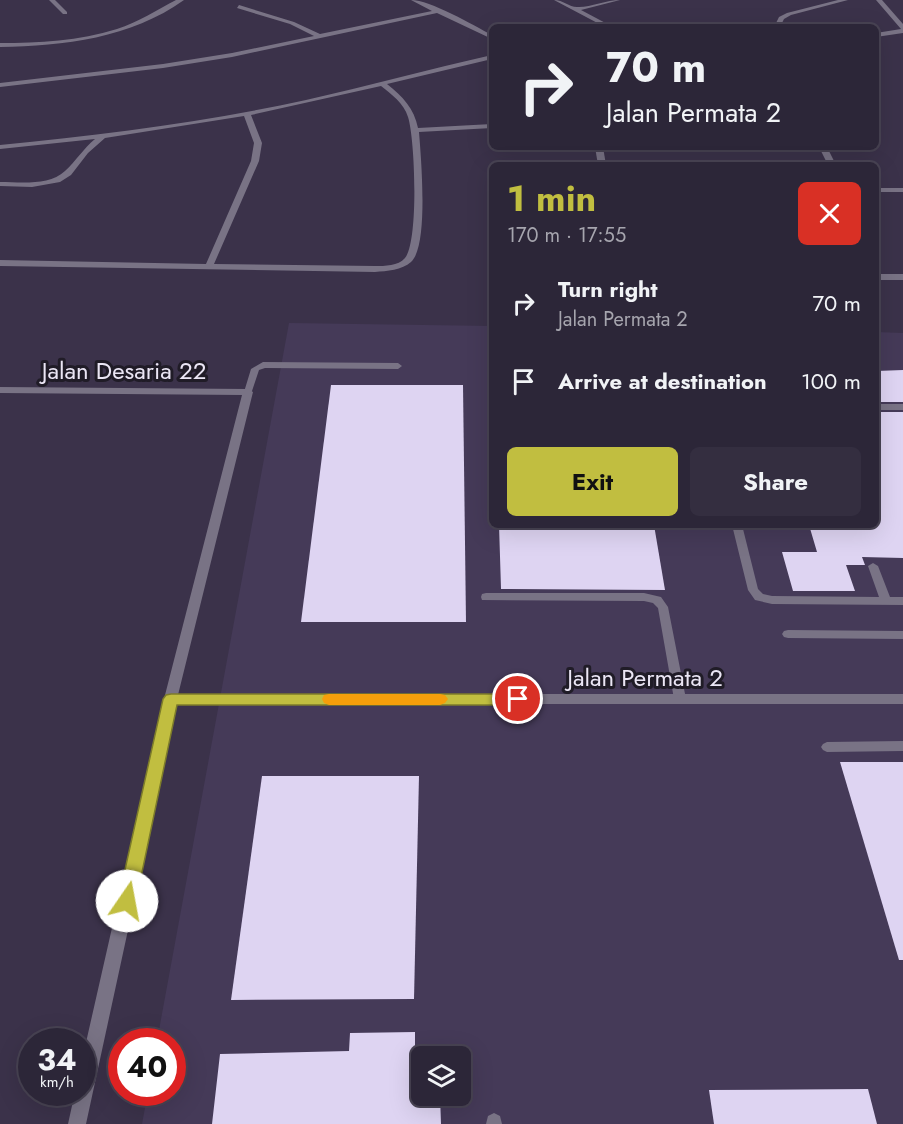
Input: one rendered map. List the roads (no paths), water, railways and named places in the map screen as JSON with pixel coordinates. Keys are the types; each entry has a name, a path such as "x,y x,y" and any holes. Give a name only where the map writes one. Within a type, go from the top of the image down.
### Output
{"street":[{"path":"52,0 65,13"},
{"path":"0,45 56,44 94,37 128,26 181,0"},
{"path":"414,0 489,36"},
{"path":"557,0 604,24"},
{"path":"576,9 617,0"},
{"path":"778,24 781,18 789,14 844,0"},
{"path":"879,0 903,30 879,34"},
{"path":"239,8 292,22 319,36"},
{"path":"0,85 163,66 232,55 439,11"},
{"path":"879,43 894,41"},
{"path":"0,147 101,138 247,114 489,58"},
{"path":"0,263 375,269 394,267 408,261 412,257 418,230 416,130 408,108 381,83"},
{"path":"209,266 255,161 258,143 247,114"},
{"path":"416,130 489,126"},
{"path":"0,184 32,184 57,180 68,173 85,151 101,138"},
{"path":"879,190 903,190"},
{"path":"879,277 903,277"},
{"name":"Jalan Desaria 22","path":"0,390 248,392"},
{"path":"77,1124 171,699 248,392"},
{"name":"Jalan Permata 2","path":"171,699 903,699"}],"lane":[{"path":"248,392 255,369 263,365 398,366"},
{"path":"879,407 903,407"},
{"path":"738,528 753,590 759,597 772,600 903,601"},
{"path":"873,566 886,601"},
{"path":"486,597 644,597 657,600 663,607 680,699"},
{"path":"788,634 903,635"},
{"path":"826,747 903,746"}]}
